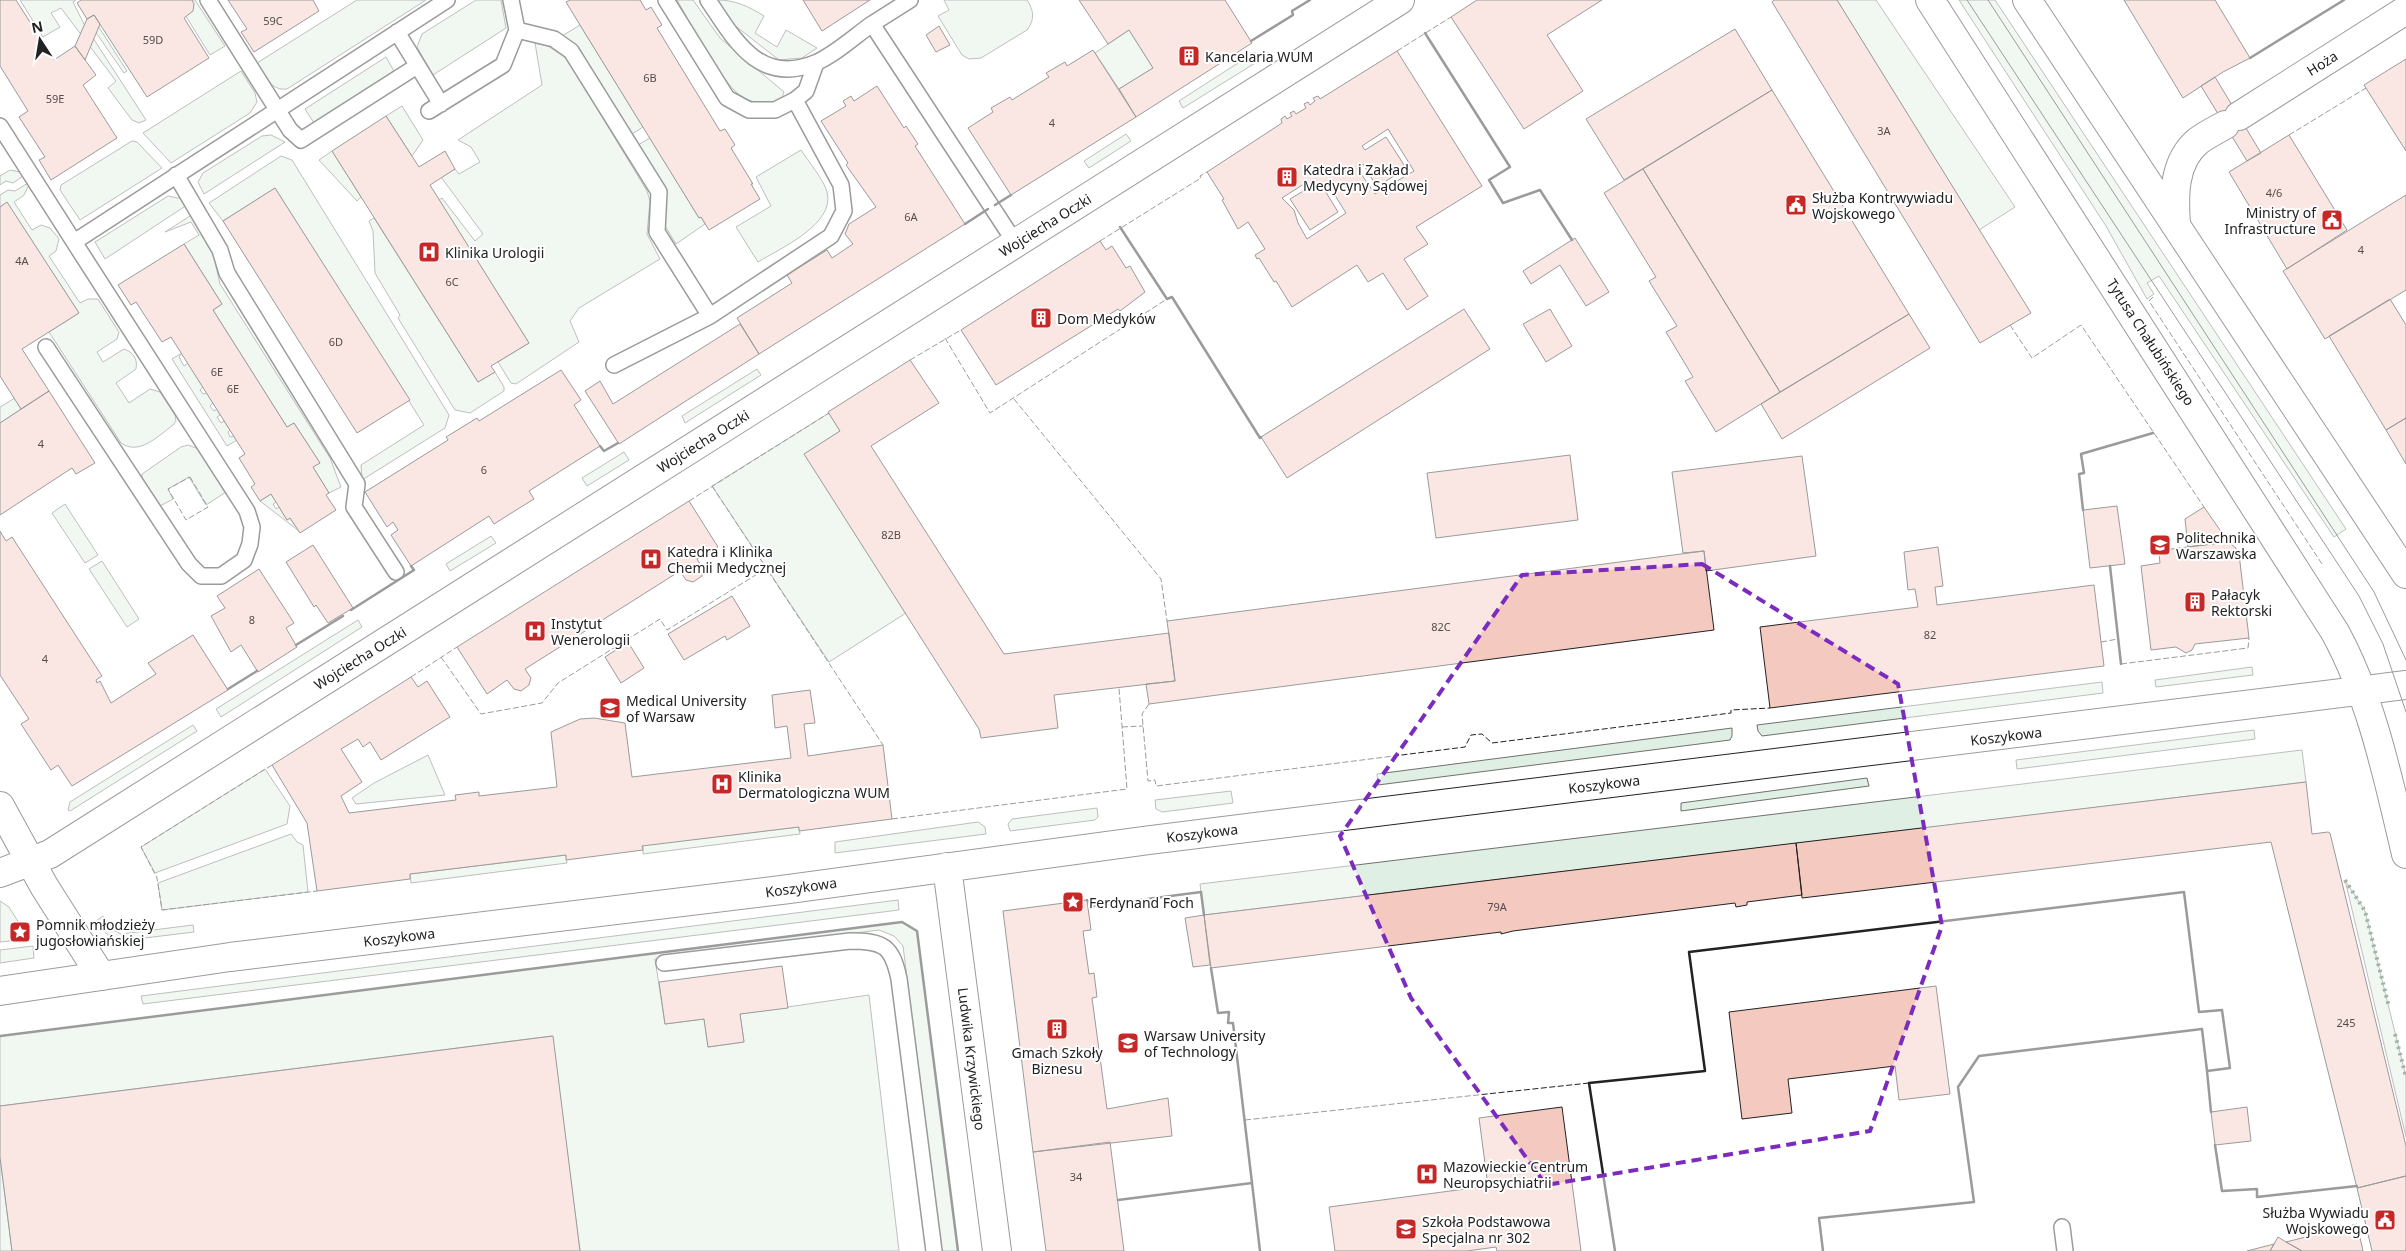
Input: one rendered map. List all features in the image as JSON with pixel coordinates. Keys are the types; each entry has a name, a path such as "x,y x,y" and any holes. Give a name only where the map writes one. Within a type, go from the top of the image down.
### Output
{"street":[{"name":"Wojciecha Oczki","path":"0,873 50,854 1400,0"},
{"name":"Tytusa Chałubińskiego","path":"1930,0 2320,608 2345,650 2362,690 2385,769 2406,854"},
{"path":"2027,0 2406,574"},
{"name":"Hoża","path":"2176,225 2173,195 2181,164 2197,142 2406,10"},
{"name":"Koszykowa","path":"0,990 230,957 759,892 1160,838 2016,735 2406,685"},
{"path":"0,806 44,886 101,976"},
{"name":"Ludwika Krzywickiego","path":"947,867 997,1251"}],"lane":[{"path":"208,0 290,130 301,140 417,66"},
{"path":"74,242 447,0"},
{"path":"397,32 417,66 435,108 503,65 517,30 511,0"},
{"path":"666,0 727,98 749,110 775,110 795,100 806,91 816,63"},
{"path":"708,0 734,40 756,62 791,71 816,63 910,0"},
{"path":"872,24 1016,244"},
{"path":"517,30 554,39 571,51 659,192 657,232 710,316"},
{"path":"614,364 710,316 831,236 844,211 841,185 795,100"},
{"path":"0,126 247,511 252,527 250,544 244,560 221,576 201,576 189,564 46,347"},
{"path":"176,175 220,250 227,272 357,484 354,507 396,572"},
{"path":"664,963 850,941 869,942 885,946 894,959 899,979 934,1251"},
{"path":"2062,1227 2065,1251"}],"highlighted area":[{"path":"1702,564 1898,684 1942,926 1870,1131 1546,1185 1411,998 1340,836 1522,575"}],"green space":[{"path":"20,0 76,0 73,2 84,24 146,120 139,123 132,120 108,88 116,81 61,8 51,13 60,27 43,37"},
{"path":"188,0 195,0 225,46 210,55 179,5"},
{"path":"357,0 426,0 287,89 281,89 272,85 257,63"},
{"path":"476,0 501,0 506,28 433,75 417,47 422,34"},
{"path":"677,0 693,0 720,38 784,92 781,100 767,103 758,102 744,98 736,92 717,68"},
{"path":"717,0 741,4 764,16 755,33 777,47 786,30 817,48 802,58 779,60 733,24"},
{"path":"944,0 1027,0 1032,11 1032,19 1027,30 981,58 969,59 962,55 938,16 949,10"},
{"path":"1837,0 1876,0 2015,207 1979,230"},
{"path":"1959,0 1995,0 2346,529 2334,537 2159,276 2147,283 2154,294 2147,299 2106,226"},
{"path":"93,18 127,71 124,73 88,21"},
{"path":"580,25 643,127 632,134 580,50 562,36"},
{"path":"1129,30 1153,68 1119,89 1095,53"},
{"path":"535,43 548,46 567,59 647,191 650,201 647,234 660,259 579,308 570,321 579,342 516,384 511,383 498,362 529,343 439,200 442,198 475,241 483,234 441,177 455,169 459,174 480,162 471,147 458,140 542,85"},
{"path":"1255,52 1260,60 1183,108 1179,101"},
{"path":"386,57 394,71 314,123 305,109"},
{"path":"241,71 255,93 257,102 250,113 171,163 143,133"},
{"path":"402,106 423,140 412,156 386,116"},
{"path":"1126,134 1131,141 1089,168 1084,161"},
{"path":"271,135 285,142 204,194 198,182 203,173 262,136"},
{"path":"650,138 699,218 701,217 705,224 676,244 665,226 638,145"},
{"path":"132,141 137,142 162,168 80,220 60,190 61,185"},
{"path":"801,150 819,176 827,192 827,204 823,215 804,234 758,262 736,227 771,206 756,177"},
{"path":"332,151 361,197 357,201 319,160"},
{"path":"281,156 292,160 449,415 445,428 362,480 361,465 424,425 275,188 223,221 209,203"},
{"path":"10,170 20,172 23,176 13,183 6,181 0,185 0,176"},
{"path":"28,183 29,185 24,195 14,202 32,230 41,225 50,228 59,239 56,251 49,256 80,303 88,299 98,299 119,332 117,339 97,352 103,362 124,349 130,352 135,359 136,369 116,383 129,403 150,389 160,392 175,415 176,421 173,425 148,443 135,447 121,443 49,332 79,313 7,203 0,207 0,195 8,190 15,191"},
{"path":"168,196 183,199 187,205 105,259 95,242"},
{"path":"193,214 211,245 220,284 330,458 341,487 329,493 313,467 320,463 294,423 287,427 213,310 222,304 184,244 199,235 191,222 165,232"},
{"path":"374,218 478,382 495,372 504,387 504,391 470,413 455,410 398,318 400,315 375,273 373,231 369,221"},
{"path":"182,353 179,357 184,366 188,363 203,387 200,390 203,394 207,393 213,403 210,406 214,411 217,409 220,415 217,417 221,423 224,421 230,430 228,432 230,437 234,436 237,440 227,446 172,359"},
{"path":"757,369 761,375 685,423 682,416"},
{"path":"15,398 21,409 0,423 0,407"},
{"path":"829,413 840,431 805,454 906,613 829,662 712,486"},
{"path":"188,445 199,449 226,492 206,505 189,477 168,489 173,499 160,506 142,478 142,474 181,447"},
{"path":"624,452 629,460 587,486 582,478"},
{"path":"271,494 276,502 273,504 276,509 279,507 287,520 290,518 299,531 260,501"},
{"path":"65,504 98,555 85,563 52,513"},
{"path":"491,536 496,543 450,571 446,564"},
{"path":"102,561 139,619 127,627 89,569"},
{"path":"358,620 362,627 221,717 216,709"},
{"path":"2252,667 2253,675 2156,687 2155,680"},
{"path":"2102,682 2103,693 1762,736 1758,731 1757,725"},
{"path":"193,725 197,731 70,811 68,810 70,802"},
{"path":"1732,728 1730,740 1378,785 1377,774"},
{"path":"2254,730 2255,739 2017,769 2016,760"},
{"path":"2302,750 2306,782 1204,915 1200,884"},
{"path":"428,755 445,795 356,804 352,798 374,783"},
{"path":"265,769 290,806 287,824 155,873 141,847"},
{"path":"1867,778 1869,786 1681,811 1681,803"},
{"path":"1231,791 1233,803 1162,812 1156,809 1155,800"},
{"path":"1097,808 1098,817 1095,820 1010,831 1008,824 1012,819"},
{"path":"978,822 985,827 986,834 835,853 835,842"},
{"path":"799,827 800,834 643,854 643,845"},
{"path":"291,834 297,842 303,845 308,892 162,910 158,883"},
{"path":"566,855 567,863 411,883 410,874"},
{"path":"2345,880 2365,911 2406,1077 2406,1137"},
{"path":"898,900 899,910 143,1004 141,996"},
{"path":"0,901 9,907 29,939 0,942"},
{"path":"103,916 113,930 121,934 193,925 194,932 120,941 106,933 96,921"},
{"path":"902,922 917,931 958,1251 942,1251 903,946 894,936 879,930 655,959 665,1024 704,1019 708,1047 744,1042 740,1014 869,995 899,1251 580,1251 552,1036 0,1106 0,1036"},
{"path":"33,946 34,958 0,963 0,950"},
{"path":"0,1157 12,1251 0,1251"}],"building":[{"path":"0,0 16,0 54,60 75,46 96,75 83,85 117,138 51,180 39,160 45,157 19,117 28,111 0,66"},
{"path":"81,0 192,0 194,4 193,11 184,18 209,58 147,97 94,15 87,19 77,3"},
{"path":"228,0 313,0 319,11 254,52 241,32 247,29"},
{"path":"570,0 640,0 646,10 651,7 662,25 657,28 720,131 725,129 735,145 731,148 760,199 709,230 701,217 699,218 566,2"},
{"path":"803,0 870,0 822,31"},
{"name":"Kancelaria WUM","path":"1079,0 1225,0 1252,43 1136,117 1119,89 1153,68 1129,30 1108,44"},
{"path":"1477,0 1602,0 1547,35 1583,91 1524,129 1451,17"},
{"path":"1774,0 1837,0 2031,313 1980,343 1772,2"},
{"path":"2124,0 2215,0 2250,58 2223,72 2183,98"},
{"path":"94,15 100,24 85,60 75,46 87,19"},
{"path":"939,26 950,45 936,52 926,35"},
{"path":"1735,29 1772,90 1624,180 1586,119"},
{"path":"1093,50 1136,117 1011,195 968,128 993,112 991,108 1010,97 1012,100 1049,77 1046,73 1065,62 1067,66"},
{"name":"Katedra i Zakład Medycyny Sądowej","path":"1397,51 1482,186 1416,227 1428,244 1404,259 1428,296 1407,310 1383,273 1368,282 1357,265 1292,307 1276,281 1274,282 1259,258 1257,259 1255,255 1265,249 1248,222 1238,229 1222,200 1224,199 1207,172 1282,123 1281,119 1285,116 1287,119 1292,116 1290,113 1294,111 1296,114 1306,108 1304,104 1308,102 1310,105 1315,101 1313,98 1318,96 1320,99","holes":["1388,129 1414,171 1375,194 1357,168 1363,164 1377,187 1406,168 1386,137 1365,150 1362,146","1307,182 1310,187 1290,199 1310,230 1338,212 1324,189 1329,186 1346,213 1307,239 1298,223 1294,210 1282,198"]},
{"path":"2406,59 2406,151 2364,85"},
{"path":"2215,77 2261,153 2247,161 2201,86"},
{"path":"877,86 904,128 906,126 918,144 915,146 965,224 759,354 737,318 792,283 787,275 827,250 832,258 853,244 845,234 849,224 876,207 846,165 848,163 821,121 846,106 843,101 851,96 854,101"},
{"path":"1772,90 1909,314 1780,392 1643,169"},
{"path":"386,116 419,167 445,151 455,169 430,185 529,343 491,366 495,372 478,382 332,151"},
{"path":"2289,135 2347,230 2287,269 2229,172"},
{"path":"1643,169 1780,392 1716,432 1685,381 1693,377 1666,332 1677,326 1649,281 1656,277 1604,193"},
{"path":"275,188 410,400 357,433 223,221"},
{"path":"2406,195 2406,290 2325,339 2283,271"},
{"path":"7,202 79,313 22,349 49,391 21,409 0,376 0,207"},
{"path":"1575,238 1609,292 1586,306 1560,265 1531,284 1523,271"},
{"name":"Dom Medyków","path":"1100,241 1106,250 1112,246 1126,268 1130,266 1145,292 1120,311 1118,309 996,385 961,330"},
{"path":"184,244 222,304 213,310 287,427 294,423 320,463 313,467 329,493 326,495 336,510 300,533 290,518 287,520 271,494 260,501 251,487 255,484 239,458 245,454 171,337 162,342 136,302 131,305 118,285"},
{"path":"2390,299 2406,325 2406,418 2386,430 2329,336"},
{"path":"1464,309 1490,349 1287,478 1261,437"},
{"path":"1550,309 1572,346 1546,362 1523,324"},
{"path":"1909,314 1930,348 1782,439 1761,404"},
{"path":"740,324 759,354 619,444 585,391 600,381 613,404"},
{"path":"910,360 939,403 871,446 1004,654 1169,633 1175,681 1054,695 1058,728 981,738 979,729 804,454 840,431 828,412"},
{"path":"561,370 581,400 574,405 600,446 529,491 534,499 494,524 489,516 411,566 391,535 398,530 393,522 387,527 365,492 448,440 446,437 477,418 479,421"},
{"path":"49,391 95,463 76,474 72,468 0,515 0,423"},
{"path":"2406,418 2406,464 2386,430"},
{"path":"1570,455 1578,520 1436,538 1427,473"},
{"path":"1802,456 1816,556 1706,571 1704,551 1683,553 1672,472"},
{"path":"689,501 718,547 697,559 703,569 702,576 693,582 686,580 680,571 525,669 531,678 529,685 521,691 514,689 507,680 487,694 457,647"},
{"path":"2117,506 2125,564 2090,568 2083,510"},
{"path":"2204,507 2220,530 2221,543 2188,547 2185,519"},
{"path":"0,531 6,541 12,537 102,676 96,680 97,683 100,681 111,703 156,674 148,663 193,635 228,690 72,786 58,765 51,770 21,724 29,719 0,675"},
{"name":"Pałacyk Rektorski","path":"2228,542 2236,548 2236,555 2239,554 2249,638 2195,644 2192,650 2186,653 2176,647 2151,650 2141,566 2160,563 2159,554 2171,549"},
{"path":"313,545 353,608 328,623 316,605 314,607 286,562"},
{"path":"1938,547 1943,586 1935,587 1937,605 2094,585 2104,666 1770,708 1760,627 1918,607 1915,589 1908,590 1904,552"},
{"path":"1704,551 1714,630 1149,704 1146,684 1175,681 1167,621"},
{"path":"259,569 294,623 286,628 297,647 258,672 241,645 231,652 211,616 225,608 217,596"},
{"path":"732,596 750,626 727,640 725,636 684,660 668,634"},
{"path":"628,642 644,668 621,683 605,657"},
{"name":"Klinika Dermatologiczna WUM","path":"411,677 418,687 427,681 450,717 381,760 370,742 363,747 358,739 341,749 362,782 341,796 349,813 456,800 455,795 479,792 479,796 557,787 551,732 580,719 594,718 625,723 632,777 791,758 787,726 775,728 772,695 810,690 815,723 804,724 808,756 883,745 892,819 799,831 799,827 642,846 643,850 566,860 566,855 410,874 410,879 317,891 307,823 272,765"},
{"path":"2306,782 2312,834 2330,833 2406,1146 2406,1176 2357,1188 2271,842 1802,898 1796,843"},
{"path":"1796,843 1802,895 1747,902 1747,905 1736,907 1735,903 1501,934 1501,932 1211,968 1204,915"},
{"name":"Gmach Szkoły Biznesu","path":"1087,900 1091,930 1083,931 1089,974 1094,973 1097,997 1092,998 1107,1109 1168,1098 1172,1136 1033,1152 1003,911"},
{"path":"1204,915 1210,965 1193,967 1185,918"},
{"path":"782,966 788,1008 740,1014 744,1042 708,1047 704,1019 665,1024 659,982"},
{"path":"1936,986 1950,1094 1899,1100 1895,1066 1788,1079 1792,1113 1742,1119 1729,1012"},
{"path":"553,1036 580,1251 12,1251 0,1157 0,1106"},
{"path":"1562,1107 1581,1251 1497,1251 1496,1247 1467,1251 1335,1251 1329,1207 1488,1186 1479,1118"},
{"path":"2247,1107 2251,1141 2215,1145 2211,1112"},
{"path":"1110,1142 1124,1251 1046,1251 1033,1152"},
{"name":"Służba Wywiadu Wojskowego","path":"2406,1176 2406,1251 2372,1251 2357,1188"},
{"path":"2357,1224 2363,1251 2302,1251 2286,1242"},
{"path":"2278,1237 2286,1242 2302,1251 2270,1251"},
{"path":"2274,1244 2270,1251 2247,1251"}],"tram line":[{"path":"1967,0 2359,596 2383,644 2406,712"},
{"path":"1988,0 2374,592 2406,660"}],"hedge":[{"path":"2345,880 2365,911 2389,1007"},
{"path":"2395,1034 2406,1077"}],"fence":[{"path":"1397,51 1451,17"},
{"path":"2289,135 2366,88"},
{"path":"1100,241 1201,178 1200,176 1207,172"},
{"path":"2153,297 2149,301 2322,564"},
{"path":"945,338 990,413 1167,299"},
{"path":"2010,325 2032,358 2081,325 2204,507"},
{"path":"910,360 961,330"},
{"path":"1014,399 1161,579 1167,621"},
{"path":"689,501 829,413"},
{"path":"190,477 208,507 186,520 168,489 190,477"},
{"path":"712,486 883,745"},
{"path":"2220,530 2228,542"},
{"path":"441,657 481,714 542,703 558,683 660,619 667,630 767,568"},
{"path":"2121,664 2248,648 2249,638"},
{"path":"2101,642 2118,639"},
{"path":"411,677 457,647"},
{"path":"892,819 1127,789 1119,688"},
{"path":"1149,704 1142,714 1148,781 1155,780 1156,786 1465,747 1471,735 1482,734 1492,743 1731,713 1731,710 1770,708"},
{"path":"1122,727 1143,726"},
{"path":"272,765 141,847 157,878 162,910 317,891"},
{"path":"1245,1120 1589,1083"}],"wall":[{"path":"1251,41 1293,15 1292,11 1310,0"},
{"path":"2250,58 2344,0"},
{"path":"1425,33 1510,167 1489,180 1503,203 1540,190 1572,240"},
{"path":"995,205 1011,195"},
{"path":"965,224 988,209"},
{"path":"1120,227 1167,299 1172,297 1261,437"},
{"path":"2083,510 2079,474 2084,473 2081,454 2153,433"},
{"path":"600,446 604,451 618,443"},
{"path":"351,610 414,570 411,566"},
{"path":"2110,566 2121,664"},
{"path":"296,645 343,616"},
{"path":"228,689 257,671"},
{"path":"1087,900 1094,906 1201,892 1204,915"},
{"path":"1615,1251 1589,1083 1705,1071 1689,952 2184,892 2199,1012 2222,1010 2230,1068 2207,1071 2211,1112"},
{"path":"0,1036 902,922 917,931 958,1251"},
{"path":"1118,1200 1252,1183 1233,1023 1228,1023 1229,1012 1218,1013 1211,968"},
{"path":"1823,1251 1819,1218 1974,1202 1958,1087 1979,1056 2202,1029 2207,1071"},
{"path":"2215,1145 2222,1191 2257,1189 2257,1197 2357,1186"},
{"path":"1252,1183 1260,1251"}],"place":[{"name":"Kancelaria WUM","path":"1189,56"},
{"name":"Katedra i Zakład Medycyny Sądowej","path":"1287,177"},
{"name":"Służba Kontrwywiadu Wojskowego","path":"1796,205"},
{"name":"Ministry of Infrastructure","path":"2332,220"},
{"name":"Klinika Urologii","path":"429,252"},
{"name":"Dom Medyków","path":"1041,318"},
{"name":"Politechnika Warszawska","path":"2160,545"},
{"name":"Katedra i Klinika Chemii Medycznej","path":"651,559"},
{"name":"Pałacyk Rektorski","path":"2195,602"},
{"name":"Instytut Wenerologii","path":"535,631"},
{"name":"Medical University of Warsaw","path":"610,708"},
{"name":"Klinika Dermatologiczna WUM","path":"722,784"},
{"name":"Ferdynand Foch","path":"1073,902"},
{"name":"Pomnik młodzieży jugosłowiańskiej","path":"20,932"},
{"name":"Gmach Szkoły Biznesu","path":"1057,1029"},
{"name":"Warsaw University of Technology","path":"1128,1043"},
{"name":"Mazowieckie Centrum Neuropsychiatrii","path":"1427,1174"},
{"name":"Służba Wywiadu Wojskowego","path":"2385,1220"},
{"name":"Szkoła Podstawowa Specjalna nr 302","path":"1406,1229"}]}
